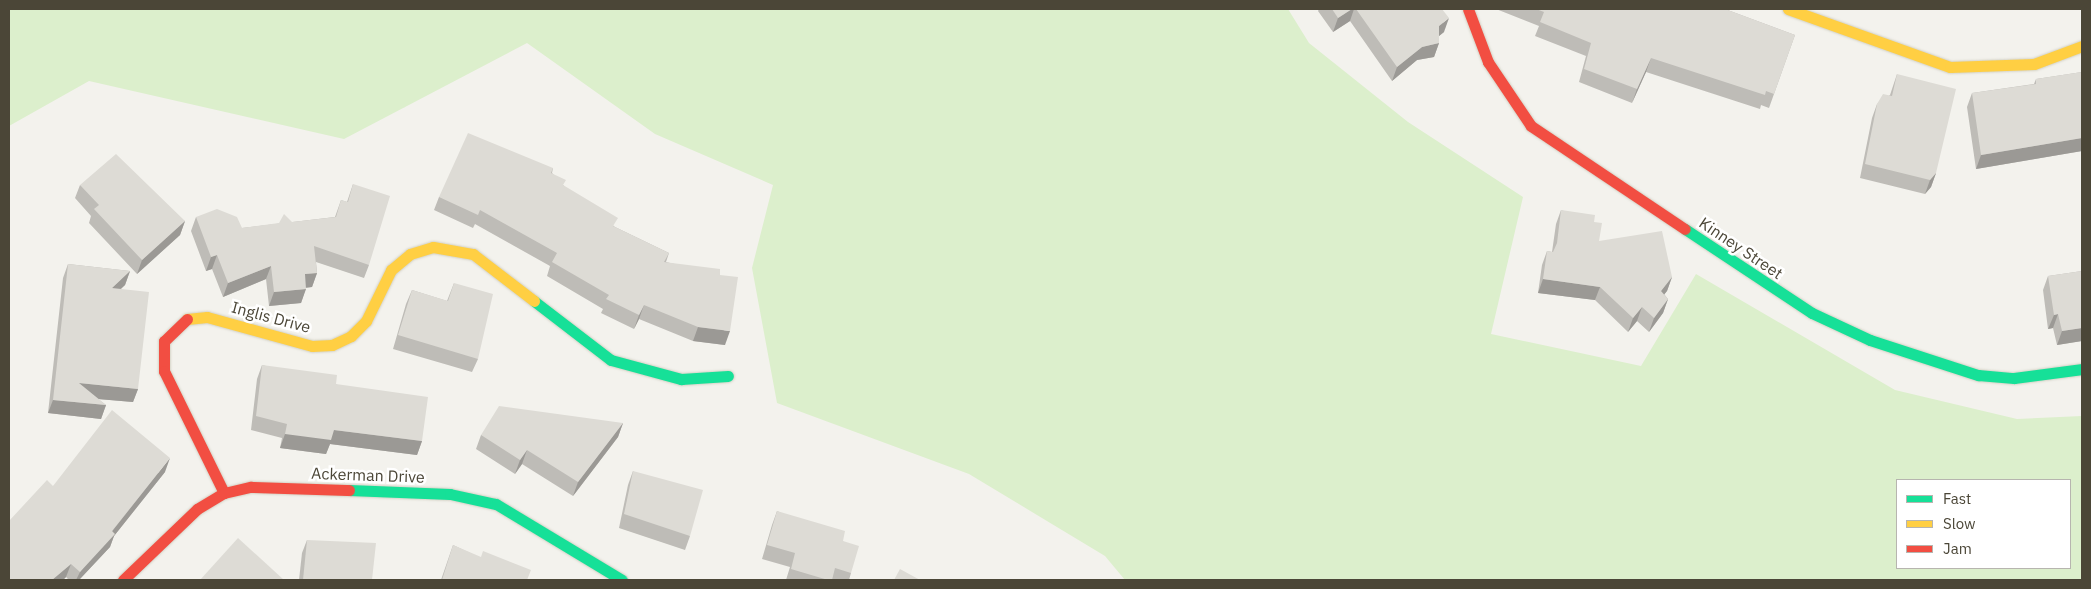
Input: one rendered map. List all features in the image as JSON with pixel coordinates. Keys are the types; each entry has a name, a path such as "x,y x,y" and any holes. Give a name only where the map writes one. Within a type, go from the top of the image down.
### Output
{"street":[{"name":"Kinney Street","path":"1468,9 1488,62 1531,126 1812,313 1870,340 1978,375 2014,378 2082,370"},
{"path":"1788,9 1912,57 1950,67 1992,69 2034,64 2082,46"},
{"name":"Inglis Drive","path":"224,493 164,371 164,341 174,327 189,318 207,317 312,346 332,345 351,336 366,321 391,270 410,254 433,247 473,254 611,360 643,372 681,379 728,376"},
{"name":"Ackerman Drive","path":"123,580 197,508 224,493 251,487 450,494 496,504 528,519 575,555 622,580"}],"green space":[{"path":"9,9 1288,9 1309,43 1408,122 1523,197 1491,334 1641,366 1696,274 1895,390 2017,419 2082,416 2082,580 1125,580 1105,556 969,474 777,403 752,268 773,185 655,134 527,43 344,139 89,81 9,126"}],"building":[{"path":"1332,9 1352,9 1338,18"},
{"path":"1356,9 1442,9 1449,18 1439,26 1439,43 1422,47 1397,67"},
{"path":"1536,9 1725,9 1795,35 1774,94 1766,91 1765,95 1651,58 1637,89 1584,69 1591,43 1540,22 1544,12"},
{"path":"2082,72 2082,138 1981,155 1972,93 2036,84 2036,79"},
{"path":"1897,74 1956,89 1936,173 1930,180 1865,164 1877,104 1883,94 1892,96"},
{"path":"468,133 553,168 551,173 566,180 563,185 618,218 613,226 669,253 664,262 720,269 720,275 738,277 730,331 698,327 644,305 639,315 606,299 609,295 552,262 557,253 480,210 478,215 439,197"},
{"path":"116,154 185,221 142,260 94,209 99,205 80,185"},
{"path":"353,184 390,196 369,265 314,246 317,273 305,274 306,289 274,292 271,266 228,283 217,255 211,257 196,217 217,209 237,217 242,228 279,223 284,214 292,222 336,217 341,200 348,202"},
{"path":"1561,210 1595,215 1594,222 1602,223 1599,241 1662,231 1672,277 1661,291 1668,299 1654,318 1642,307 1633,318 1600,287 1543,279 1547,251 1553,252 1557,243"},
{"path":"68,264 130,271 112,288 149,292 138,389 79,383 106,405 53,400"},
{"path":"2082,271 2082,328 2062,331 2058,314 2054,315 2048,276"},
{"path":"454,283 493,294 478,359 398,335 412,290 448,301"},
{"path":"262,365 337,375 336,384 428,397 422,441 334,430 331,440 285,434 287,424 256,416"},
{"path":"499,406 623,423 578,482 527,450 520,460 481,435"},
{"path":"112,410 170,458 112,531 115,534 80,572 71,564 52,580 9,580 9,521 47,480 53,486"},
{"path":"633,471 703,490 690,536 624,514"},
{"path":"777,511 845,531 843,541 859,546 851,573 835,568 832,580 828,580 791,569 795,553 767,545"},
{"path":"238,538 284,580 200,580"},
{"path":"307,540 376,543 372,580 303,580"},
{"path":"453,545 481,557 483,551 531,570 527,580 442,580"},
{"path":"900,569 920,580 894,580"}],"traffic: fast":[{"path":"1685,229 1812,313 1870,340 1978,375 2014,378 2082,369"},
{"path":"534,301 611,360 681,379 728,376"},
{"path":"349,490 450,494 496,504 622,580"}],"traffic: slow":[{"path":"1788,9 1950,67 2034,64 2082,46"},
{"path":"187,319 207,317 312,346 332,345 351,336 366,321 391,270 410,254 433,247 473,254 534,301"}],"traffic: jam":[{"path":"1468,9 1488,62 1531,126 1685,229"},
{"path":"187,319 164,341 164,371 224,493"},
{"path":"123,580 197,509 224,493 251,487 349,490"}]}
